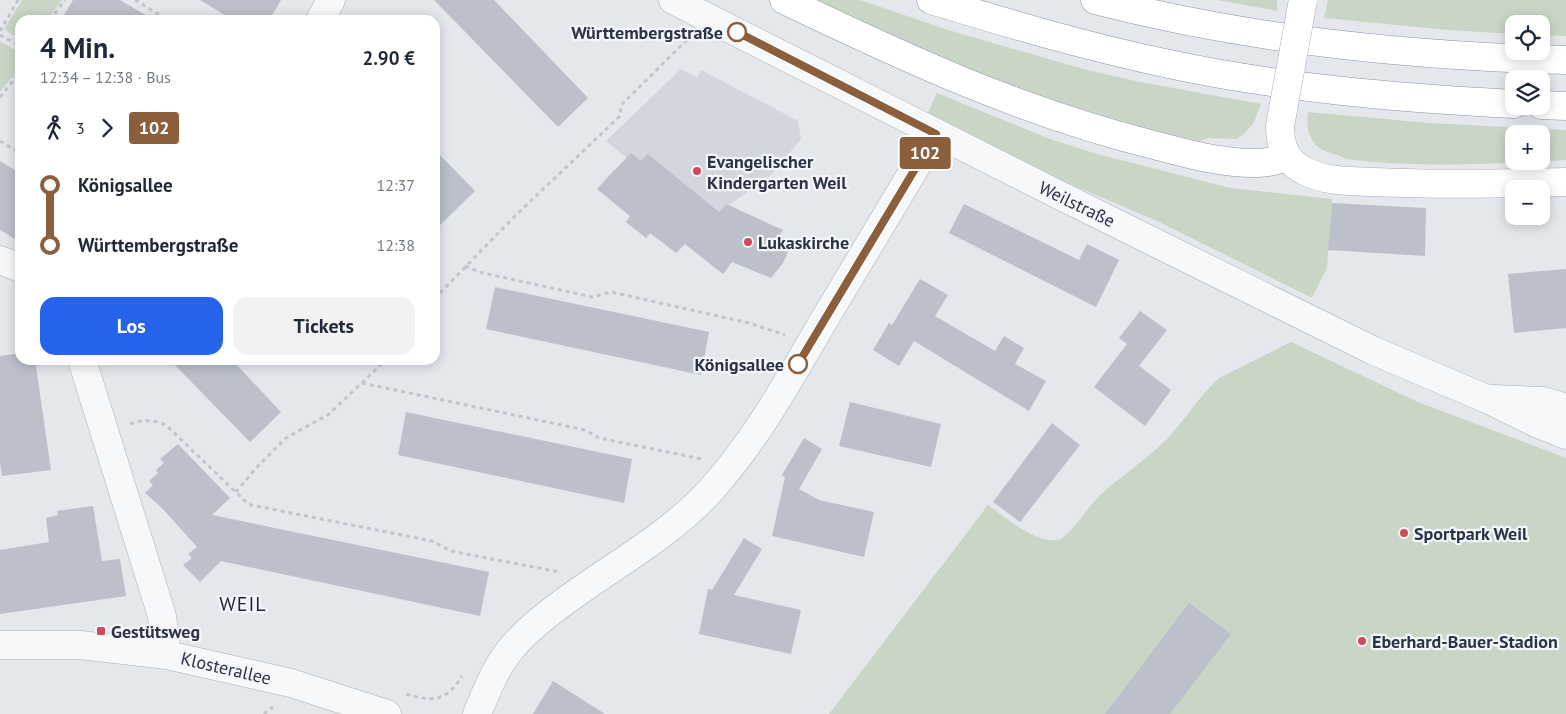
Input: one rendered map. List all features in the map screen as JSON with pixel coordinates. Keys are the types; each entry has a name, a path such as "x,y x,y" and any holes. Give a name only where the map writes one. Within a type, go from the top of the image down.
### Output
{"main road":[{"path":"784,0 961,82 1058,118 1134,140 1208,158 1258,164 1287,158"},
{"path":"931,0 1081,44 1170,64 1247,78 1381,95 1505,103"},
{"path":"1095,0 1190,22 1333,44 1441,54 1566,60"},
{"path":"1304,0 1280,126 1281,142 1287,158 1301,170 1310,174 1349,181 1444,185 1566,182"},
{"path":"1550,105 1566,106"}],"street":[{"path":"323,15 331,0"},
{"name":"Weilstraße","path":"673,0 936,134 1374,352 1487,398 1536,423 1566,435"},
{"path":"477,714 491,680 502,661 533,626 562,603 680,520 710,491 750,442 780,396 936,134"},
{"path":"0,260 15,266"},
{"path":"84,365 162,616 168,655"},
{"name":"Weilstraße","path":"1487,398 1532,399 1566,408"},
{"name":"Klosterallee","path":"0,645 80,645 168,655 395,704"}],"path":[{"path":"0,30 18,0"},
{"path":"54,15 65,0"},
{"path":"135,0 160,15"},
{"path":"440,294 516,215 620,116 621,105 687,41 708,17"},
{"path":"0,35 15,43"},
{"path":"0,97 15,78"},
{"path":"0,141 15,151"},
{"path":"466,266 479,272 592,297 611,292 749,323 786,336 790,328"},
{"path":"236,492 257,467 286,438 329,414 381,365"},
{"path":"362,383 585,430 599,438 704,458 699,464"},
{"path":"106,432 144,420 158,422 166,425 251,505 432,541 451,552 560,572 554,577"},
{"path":"395,704 424,699 437,699 448,694 465,671"}],"shaded area":[{"name":"Evangelischer Kindergarten Weil","path":"681,69 697,78 701,70 798,121 801,139 770,176 729,205 726,204 713,220 733,260 723,274 685,244 676,253 651,233 646,238 626,222 630,216 597,189 614,169 618,173 627,158 606,141"}],"green space":[{"path":"22,0 62,0 51,15 15,15 15,36 4,29"},
{"path":"811,0 860,0 945,29 1083,69 1140,82 1261,104 1253,124 1243,135 1236,139 1209,138 1200,141 1150,130 1047,99 955,65"},
{"path":"1218,0 1277,0 1277,11"},
{"path":"1328,0 1566,0 1566,36 1550,35 1550,15 1505,15 1505,33 1324,18"},
{"path":"0,41 15,50 15,73 0,92"},
{"path":"937,93 1050,139 1094,153 1230,188 1332,199 1327,268 1312,298 1159,222 1047,174 927,114"},
{"path":"1308,112 1429,123 1505,127 1505,163 1400,164 1345,159 1318,147 1314,143 1308,129"},
{"path":"1550,129 1566,130 1566,160 1550,161"},
{"path":"1291,342 1418,402 1566,458 1566,714 829,714 988,505 1031,534 1049,540 1062,538 1073,528 1097,498 1167,439 1205,392 1219,378"}],"building":[{"path":"73,0 120,0 146,15 64,15"},
{"path":"200,0 281,0 272,15 225,15"},
{"path":"434,0 494,0 588,98 558,127"},
{"name":"Evangelischer Kindergarten Weil","path":"631,153 641,161 648,154 719,212 726,204 783,230 780,234 791,245 783,263 771,278 732,262 723,274 685,244 676,253 650,233 646,238 626,222 630,216 597,189"},
{"path":"440,155 475,191 440,225"},
{"path":"0,161 15,170 15,239 0,230"},
{"path":"1332,203 1426,208 1425,256 1328,250"},
{"path":"964,204 1079,260 1087,244 1119,260 1096,307 949,233"},
{"path":"1566,269 1566,328 1514,333 1508,274"},
{"path":"920,279 948,295 935,316 995,351 1004,336 1024,348 1015,364 1046,381 1029,411 914,341 899,366 873,350 889,323 892,325"},
{"path":"495,287 709,332 701,375 486,329"},
{"path":"1140,311 1167,330 1139,366 1171,390 1145,426 1094,387 1127,344 1119,338"},
{"path":"15,354 15,365 36,365 51,470 2,476 0,461 0,356"},
{"path":"175,365 237,365 281,412 250,442"},
{"path":"850,402 941,424 931,467 839,446"},
{"path":"406,412 632,459 624,503 398,455"},
{"path":"1052,423 1080,445 1020,522 993,502"},
{"path":"804,438 822,449 799,489 819,500 874,512 864,557 772,536 785,477 782,475"},
{"path":"178,444 230,498 212,515 489,572 480,616 221,561 200,582 183,565 192,558 188,554 197,547 162,508 145,493 153,485 149,481 158,473 156,470 164,463 160,459"},
{"path":"93,506 102,561 120,559 126,596 0,614 0,550 49,542 46,518 58,515 57,511"},
{"path":"744,538 762,549 734,595 801,610 791,654 699,634 708,589 712,590"},
{"path":"1189,603 1231,634 1170,714 1105,714"},
{"path":"553,681 605,714 533,714"}],"bus line":[{"name":"102","path":"737,32 936,134 798,364"}],"place":[{"name":"Württembergstraße","path":"737,32"},
{"name":"Evangelischer Kindergarten Weil","path":"697,171"},
{"name":"Lukaskirche","path":"748,242"},
{"name":"Königsallee","path":"798,364"},
{"name":"Sportpark Weil","path":"1404,533"},
{"name":"Gestütsweg","path":"101,631"},
{"name":"Eberhard-Bauer-Stadion","path":"1362,641"}],"district":[{"name":"WEIL","path":"243,604"}]}
